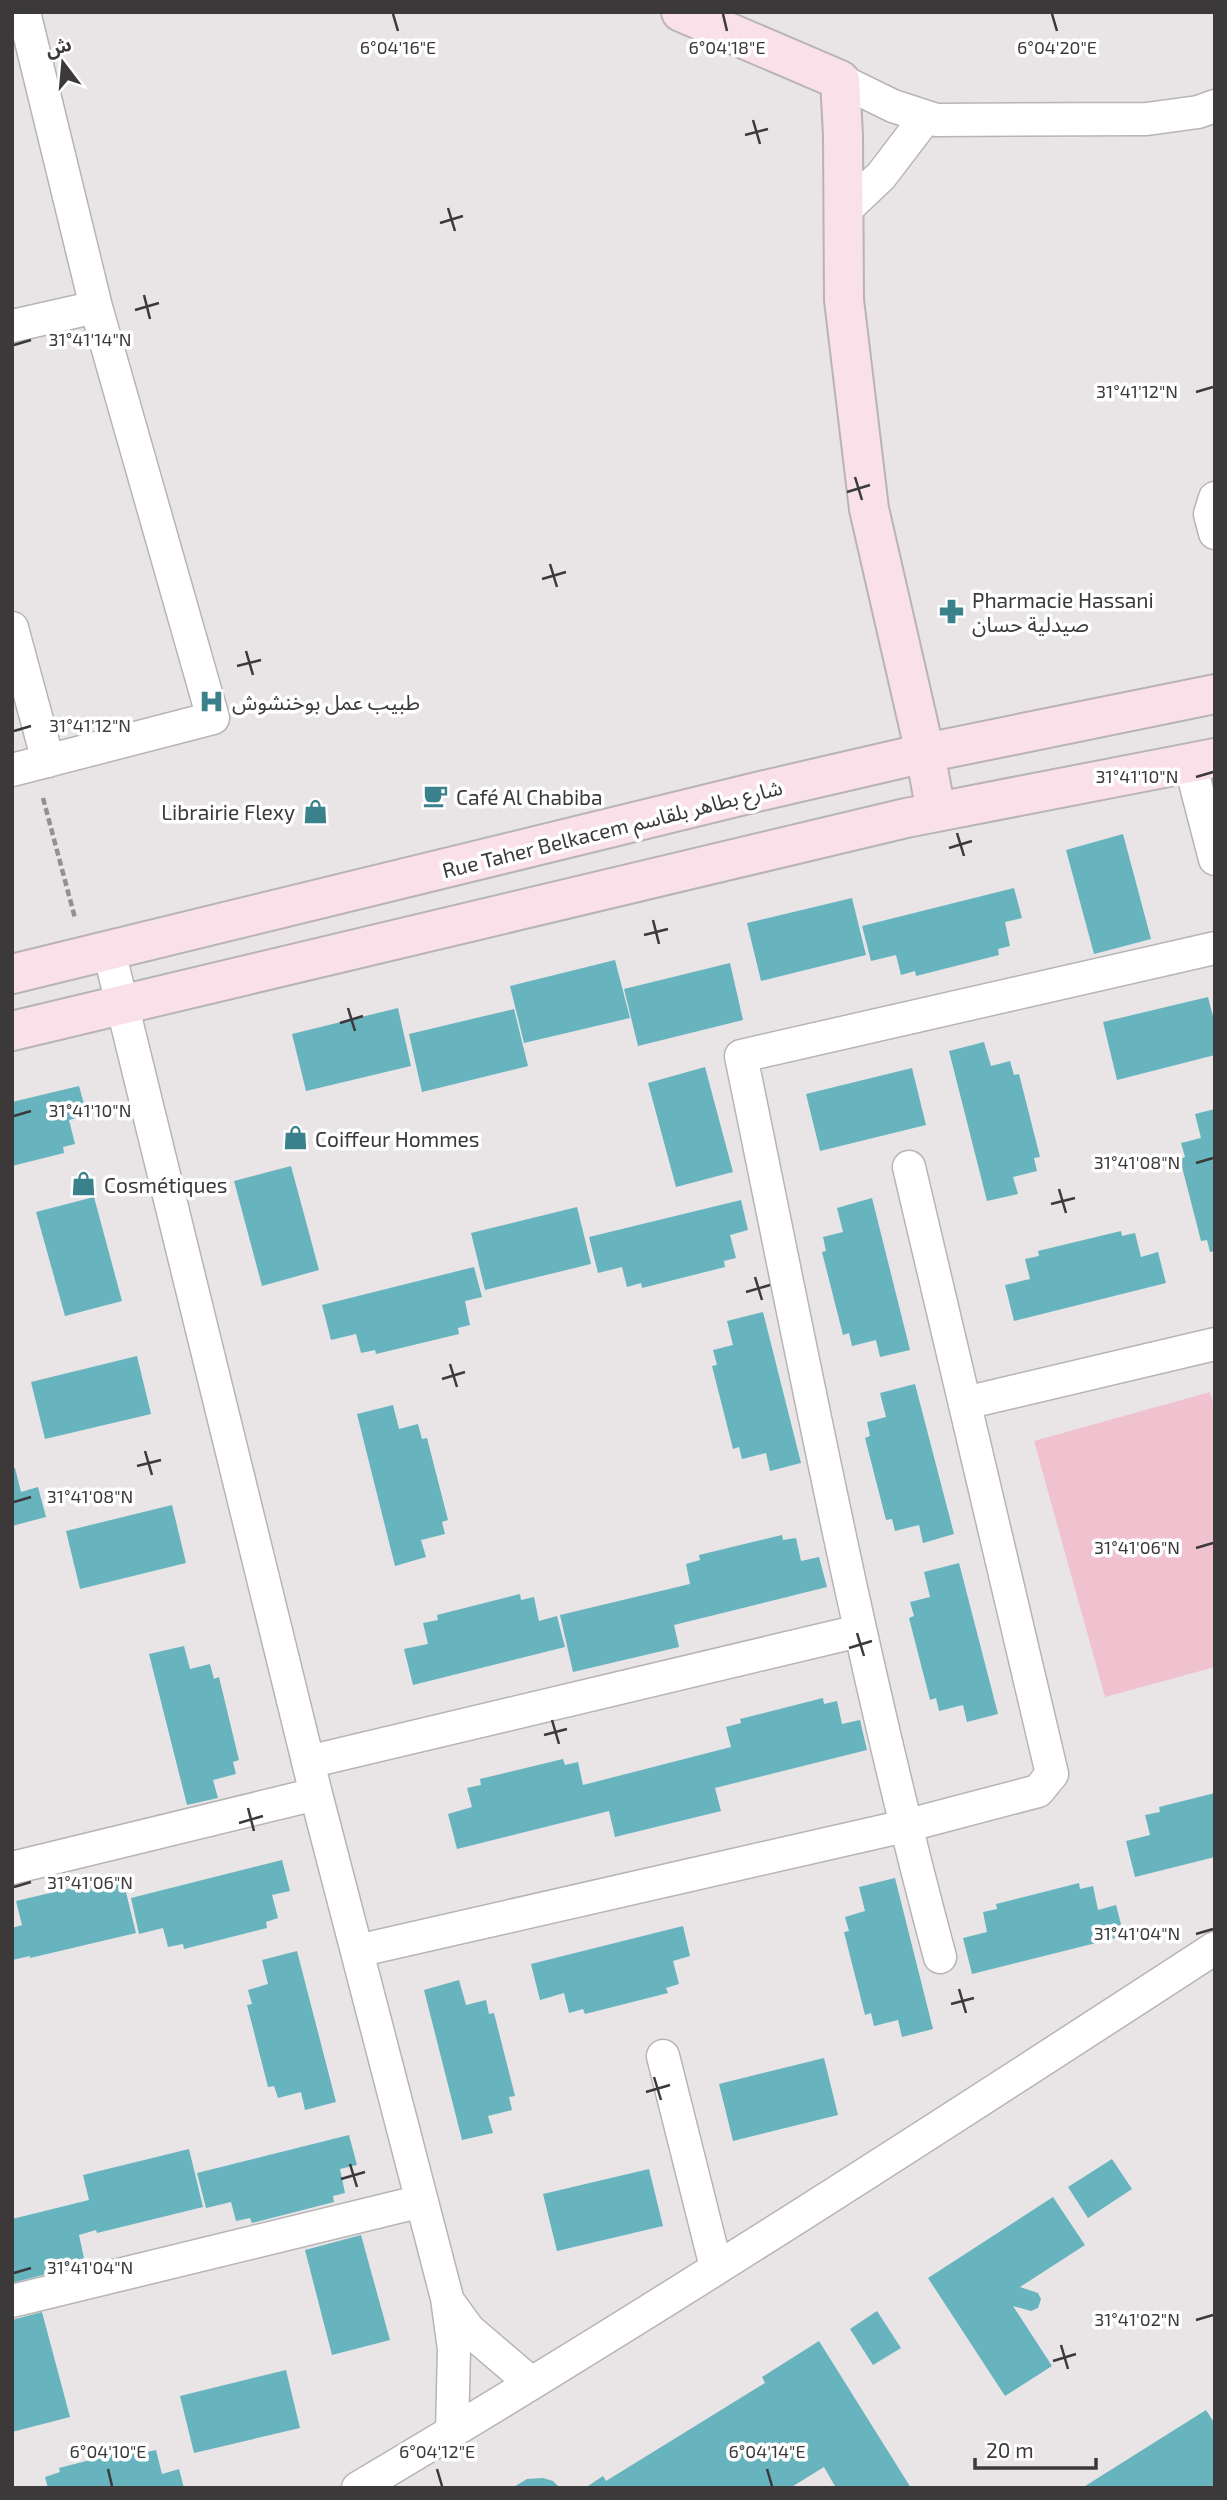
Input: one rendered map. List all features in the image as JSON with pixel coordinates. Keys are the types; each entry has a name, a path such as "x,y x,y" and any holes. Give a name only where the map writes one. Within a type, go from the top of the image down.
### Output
{"main road":[{"path":"681,12 839,80 844,135 844,300 869,509 936,812"},
{"name":"Rue Taher Belkacem شارع بطاهر بلقاسم","path":"12,974 765,790 925,753 1215,694"},
{"path":"12,1031 936,812 1202,760"}],"street":[{"path":"12,628 31,765 214,718 96,307 24,12"},
{"path":"839,80 893,106 936,120 1147,119 1198,112 1215,106"},
{"path":"845,210 881,176 926,117"},
{"path":"12,326 96,307"},
{"path":"1215,498 1210,514 1215,533"},
{"path":"1202,760 1215,859"},
{"path":"940,1957 905,1826 859,1631 741,1056 1215,948"},
{"path":"109,951 316,1794 447,2298 454,2349 452,2432"},
{"path":"356,1951 905,1826 1038,1791 1052,1774 909,1167"},
{"path":"965,1403 1215,1344"},
{"path":"308,1762 859,1631"},
{"path":"12,1868 316,1794"},
{"path":"358,2488 531,2383 1002,2087 1215,1948"},
{"path":"663,2056 716,2267"},
{"path":"12,2301 422,2201"},
{"path":"447,2298 468,2330 531,2383"}],"path":[{"path":"31,765 72,907"}],"shaded area":[{"path":"1210,1392 1215,1410 1215,1667 1105,1697 1034,1441"}],"building":[{"path":"1123,834 1151,939 1094,954 1066,850"},
{"path":"1014,888 1022,918 1005,922 1010,946 998,949 999,955 916,976 915,971 901,975 896,955 871,961 862,926"},
{"path":"852,898 866,955 761,981 747,923"},
{"path":"615,960 630,1018 524,1043 510,986"},
{"path":"730,963 743,1020 638,1046 624,989"},
{"path":"1208,997 1215,1024 1215,1055 1117,1080 1103,1022"},
{"path":"398,1008 411,1066 306,1091 292,1034"},
{"path":"514,1009 528,1066 422,1092 409,1034"},
{"path":"984,1042 991,1066 1010,1061 1014,1075 1019,1074 1040,1157 1034,1158 1037,1171 1013,1177 1018,1194 987,1201 949,1051"},
{"path":"705,1067 733,1172 676,1187 648,1083"},
{"path":"912,1068 926,1125 820,1151 806,1094"},
{"path":"79,1086 87,1115 69,1120 75,1144 63,1147 64,1153 12,1166 12,1102"},
{"path":"1215,1109 1215,1251 1210,1252 1207,1240 1201,1241 1180,1159 1185,1157 1181,1143 1201,1138 1195,1114"},
{"path":"291,1166 319,1270 262,1286 234,1181"},
{"path":"94,1197 122,1301 65,1316 36,1212"},
{"path":"872,1198 910,1350 880,1357 876,1340 852,1346 849,1333 843,1335 822,1252 826,1251 823,1237 843,1232 837,1208"},
{"path":"741,1200 748,1230 730,1235 736,1258 724,1261 725,1267 642,1288 641,1283 627,1287 622,1267 598,1273 589,1237"},
{"path":"577,1207 591,1264 485,1290 471,1233"},
{"path":"1121,1231 1122,1236 1135,1233 1141,1257 1158,1252 1166,1283 1014,1321 1005,1285 1030,1279 1025,1259 1039,1256 1038,1251"},
{"path":"474,1267 482,1297 465,1301 470,1325 458,1328 459,1334 376,1354 375,1350 361,1353 356,1334 331,1340 322,1305"},
{"path":"763,1312 801,1463 770,1471 766,1453 742,1459 739,1447 733,1449 712,1366 717,1365 713,1350 733,1345 727,1321"},
{"path":"137,1356 151,1414 45,1439 31,1382"},
{"path":"915,1384 954,1534 923,1543 919,1525 895,1531 892,1519 886,1520 865,1438 870,1436 867,1422 886,1417 880,1393"},
{"path":"393,1405 399,1429 418,1424 422,1439 427,1438 448,1520 442,1522 445,1534 421,1540 426,1557 395,1566 357,1414"},
{"path":"15,1468 21,1492 38,1487 46,1517 12,1526 12,1469"},
{"path":"172,1505 186,1563 80,1589 66,1531"},
{"path":"782,1535 783,1540 796,1538 801,1561 819,1557 827,1587 674,1625 679,1647 573,1672 560,1615 690,1584 686,1564 700,1560 699,1555"},
{"path":"959,1563 998,1714 967,1722 963,1705 939,1711 936,1698 930,1700 909,1618 914,1616 910,1602 930,1597 924,1572"},
{"path":"520,1594 521,1600 534,1597 539,1621 557,1616 565,1647 413,1685 404,1649 428,1644 423,1623 438,1620 437,1615"},
{"path":"184,1646 190,1669 210,1664 214,1679 219,1677 239,1760 233,1762 236,1774 213,1780 218,1798 187,1805 149,1654"},
{"path":"823,1698 824,1704 837,1701 842,1724 860,1720 867,1750 715,1788 721,1811 615,1837 609,1811 457,1849 448,1814 472,1807 467,1788 481,1785 480,1779 563,1759 565,1765 578,1762 583,1785 731,1747 726,1727 741,1723 740,1719"},
{"path":"1215,1793 1215,1857 1135,1877 1126,1841 1150,1835 1145,1815 1160,1812 1159,1807"},
{"path":"282,1860 290,1891 272,1895 278,1918 266,1922 267,1928 184,1949 183,1944 168,1947 163,1928 139,1934 131,1898"},
{"path":"122,1876 136,1933 12,1960 12,1928 22,1925 16,1901"},
{"path":"895,1878 933,2029 902,2037 898,2020 874,2026 871,2013 865,2015 844,1932 849,1931 845,1917 865,1911 859,1887"},
{"path":"1079,1883 1080,1889 1093,1886 1098,1910 1116,1905 1124,1936 972,1974 963,1938 987,1932 983,1912 997,1909 996,1904"},
{"path":"683,1926 690,1956 673,1961 679,1984 666,1988 668,1993 585,2014 583,2009 569,2013 564,1993 540,2000 531,1964"},
{"path":"297,1951 336,2102 305,2110 301,2092 278,2098 274,2086 268,2087 247,2005 252,2004 248,1990 268,1984 262,1960"},
{"path":"459,1980 466,2005 486,2000 489,2014 494,2013 515,2096 509,2097 512,2110 488,2116 493,2133 462,2140 424,1990"},
{"path":"824,2058 838,2115 733,2141 719,2084"},
{"path":"349,2135 357,2165 340,2169 345,2193 333,2196 334,2202 252,2223 250,2218 236,2221 231,2202 206,2208 197,2173"},
{"path":"189,2149 203,2207 79,2235 84,2258 72,2261 73,2267 12,2283 12,2219 89,2200 83,2175"},
{"path":"1112,2159 1132,2189 1088,2218 1068,2187"},
{"path":"649,2169 663,2226 557,2251 543,2194"},
{"path":"1053,2197 1085,2245 1020,2287 1038,2293 1041,2299 1038,2308 1031,2311 1013,2306 1052,2366 1005,2396 928,2278"},
{"path":"361,2235 390,2340 332,2355 305,2250"},
{"path":"877,2311 901,2348 873,2365 850,2329"},
{"path":"42,2312 70,2417 12,2432 12,2320"},
{"path":"819,2341 911,2488 836,2488 824,2467 790,2488 585,2488 603,2476 606,2481 765,2383 762,2377"},
{"path":"286,2370 300,2428 194,2453 180,2396"},
{"path":"1206,2410 1215,2424 1215,2488 1082,2488"},
{"path":"141,2447 143,2453 156,2450 162,2474 179,2469 184,2488 48,2488 45,2477 60,2472 59,2468"},
{"path":"543,2478 553,2481 560,2488 512,2488 527,2479"}],"place":[{"name":"Pharmacie Hassani صيدلية حسان","path":"952,611"},
{"name":"طبيب عمل بوخنشوش","path":"212,701"},
{"name":"Café Al Chabiba","path":"436,796"},
{"name":"Librairie Flexy","path":"315,811"},
{"name":"Coiffeur Hommes","path":"295,1138"},
{"name":"Cosmétiques","path":"84,1184"}]}
